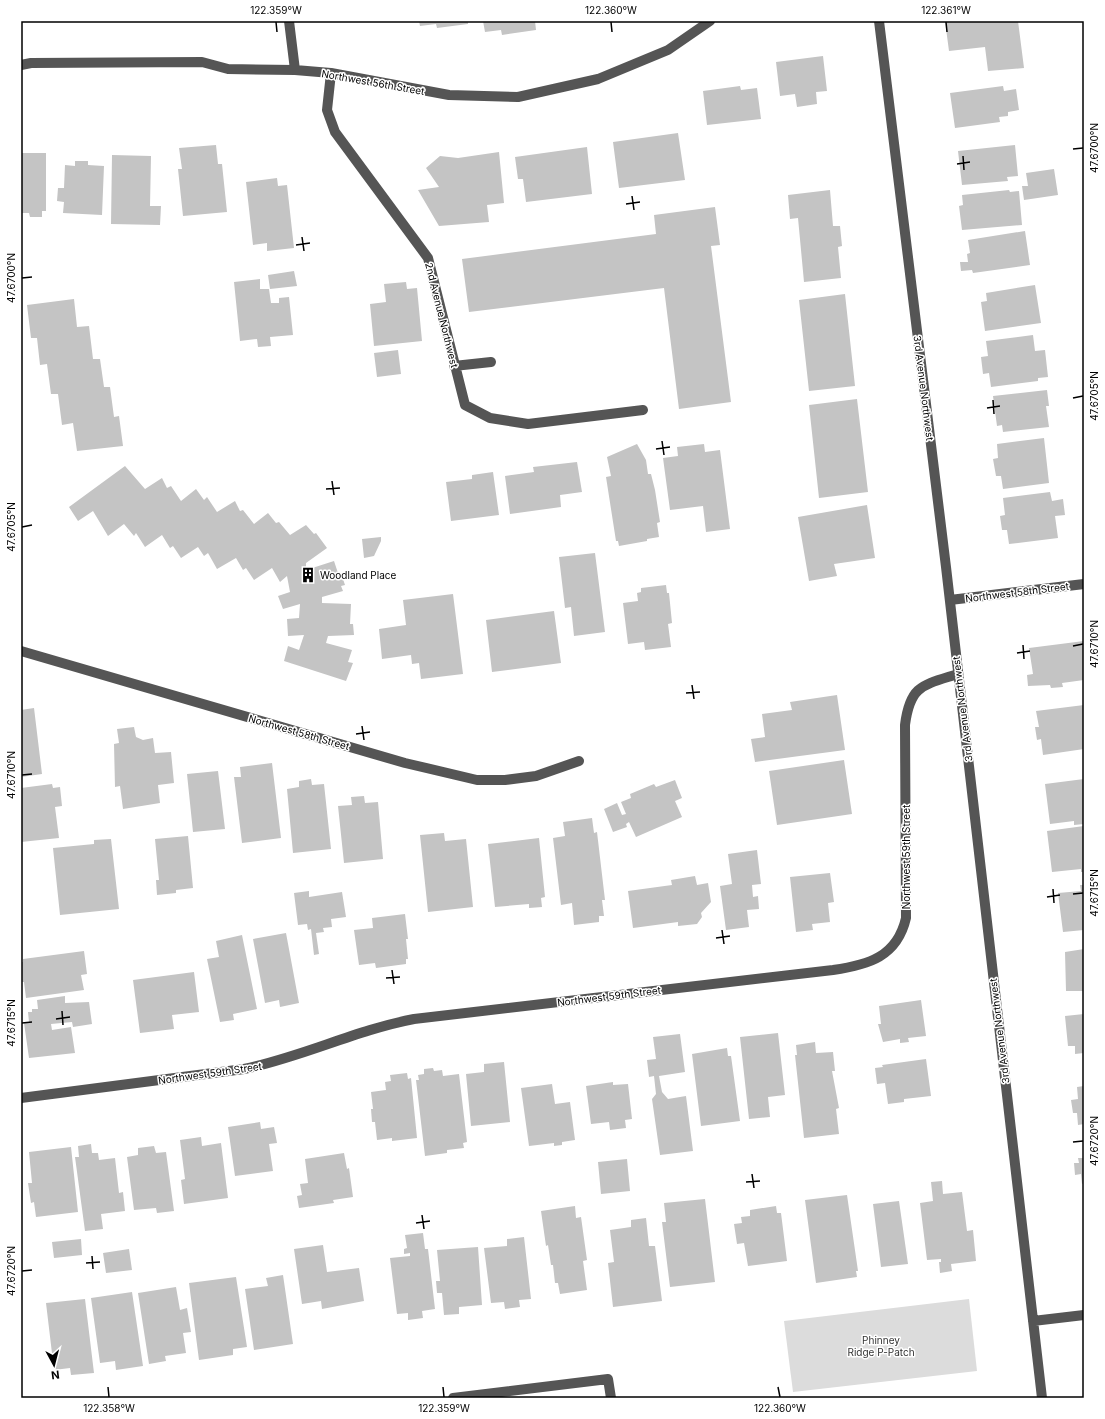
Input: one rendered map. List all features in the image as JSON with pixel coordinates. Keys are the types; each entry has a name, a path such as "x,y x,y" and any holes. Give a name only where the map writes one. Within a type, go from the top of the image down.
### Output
{"street":[{"path":"290,21 295,70"},
{"name":"Northwest 56th Street","path":"21,65 31,63 202,62 228,69 295,70 331,73 448,95 518,97 598,80 668,50 710,21"},
{"name":"3rd Avenue Northwest","path":"879,21 950,600 1042,1398"},
{"name":"2nd Avenue Northwest","path":"331,73 327,110 335,132 428,258 465,405 490,418 528,424 643,410"},
{"path":"454,366 491,362"},
{"name":"Northwest 58th Street","path":"950,600 1084,584"},
{"name":"Northwest 58th Street","path":"21,652 406,763 477,780 505,780 536,776 579,761"},
{"name":"Northwest 59th Street","path":"21,1098 244,1069 267,1064 383,1025 414,1019 833,970 870,962 891,948 899,940 906,918 905,725 908,704 919,688 958,674"},
{"path":"1033,1321 1084,1314"},
{"path":"453,1398 608,1379 611,1398"}],"green space":[{"name":"Phinney Ridge P-Patch","path":"969,1299 977,1371 793,1392 784,1321"}],"building":[{"path":"419,21 468,21 468,24 437,28 436,24 420,26"},
{"path":"483,21 535,21 536,30 502,35 501,30 485,32"},
{"path":"945,21 1018,21 1024,68 988,71 985,47 949,51"},
{"path":"823,56 827,91 816,92 817,104 797,107 795,94 780,96 776,62"},
{"path":"740,86 741,90 757,88 761,119 707,125 703,91"},
{"path":"1003,86 1004,91 1016,89 1019,110 1008,112 1008,116 999,117 1000,122 955,128 950,93"},
{"path":"678,133 685,180 619,188 613,142"},
{"path":"216,145 218,164 222,164 227,212 183,216 178,169 182,169 179,148"},
{"path":"1015,145 1018,176 1007,177 1008,181 962,185 958,151"},
{"path":"587,147 592,194 526,202 523,179 518,179 515,157"},
{"path":"499,152 504,203 487,205 489,222 439,226 418,190 439,187 426,168 440,156 458,158"},
{"path":"21,153 46,153 46,211 42,211 42,217 30,217 29,213 21,213"},
{"path":"112,155 151,156 150,206 161,206 160,225 111,224"},
{"path":"75,161 88,161 88,165 104,166 102,215 63,213 64,202 57,201 58,188 64,188 65,165 75,166"},
{"path":"1054,169 1058,195 1024,200 1022,186 1028,186 1026,173"},
{"path":"277,178 278,186 287,185 294,248 267,251 267,243 253,245 246,182"},
{"path":"830,190 833,226 840,226 842,246 838,247 841,278 804,282 798,218 790,219 788,195"},
{"path":"1009,190 1010,192 1019,191 1022,225 962,230 959,206 963,205 962,195"},
{"path":"715,207 720,245 711,246 731,402 679,409 664,288 469,312 462,259 656,234 654,215"},
{"path":"1025,231 1030,265 973,273 972,270 961,271 960,262 968,262 967,254 970,253 968,240"},
{"path":"294,271 297,286 270,289 268,275"},
{"path":"260,279 260,289 269,289 271,303 279,303 279,298 289,297 293,335 270,337 271,346 258,347 257,339 240,341 234,282"},
{"path":"406,282 407,289 417,288 422,341 374,346 370,304 386,302 384,284"},
{"path":"1035,285 1041,323 985,331 981,302 987,301 986,293"},
{"path":"845,294 855,386 809,391 799,300"},
{"path":"74,299 77,327 89,326 93,359 100,359 104,387 110,387 114,417 119,416 123,446 77,451 73,423 62,425 58,394 51,394 47,364 40,365 37,338 31,338 27,305"},
{"path":"1033,335 1035,351 1045,350 1048,377 1038,378 1038,381 991,387 989,373 983,374 981,357 988,356 986,341"},
{"path":"398,350 401,374 377,377 374,353"},
{"path":"1047,390 1049,406 1046,406 1049,427 1003,432 1002,425 997,426 993,396"},
{"path":"857,399 868,492 819,498 809,405"},
{"path":"1044,438 1049,483 1003,489 1001,476 996,476 993,459 998,458 997,444"},
{"path":"637,444 646,460 648,474 651,474 655,490 660,522 657,523 659,537 647,539 647,541 619,546 618,541 616,541 606,477 611,476 607,457"},
{"path":"704,444 705,452 720,450 730,529 706,532 703,506 670,510 663,458 678,456 677,447"},
{"path":"577,462 582,492 560,495 561,507 510,514 505,476 534,472 533,467"},
{"name":"Woodland Place","path":"125,466 145,489 162,478 167,488 171,486 181,501 196,489 204,500 207,497 217,512 235,501 240,511 243,510 254,524 268,513 276,523 279,522 290,535 306,525 314,534 316,533 327,548 306,563 306,570 334,561 338,573 341,573 345,585 341,586 343,591 322,597 322,603 351,604 350,624 353,624 354,635 328,636 326,643 352,650 348,662 353,663 346,681 284,661 288,646 299,650 304,635 288,636 287,619 299,618 300,604 283,609 278,596 290,592 287,576 280,582 272,568 254,580 246,568 243,570 236,558 217,569 208,553 204,556 198,547 181,558 173,546 170,548 162,535 145,547 136,533 134,536 124,524 108,536 93,511 78,521 69,507"},
{"path":"493,472 499,515 451,521 446,482 472,479 472,475"},
{"path":"1050,492 1052,501 1063,499 1065,515 1055,516 1058,538 1009,544 1007,530 1002,530 1000,516 1005,515 1003,498"},
{"path":"867,505 875,558 834,564 837,576 809,581 798,517"},
{"path":"381,537 381,541 374,556 364,558 362,539"},
{"path":"595,553 605,632 574,636 571,607 565,608 559,557"},
{"path":"666,585 667,593 669,593 672,623 668,624 671,647 645,650 644,642 628,644 623,603 638,601 637,593 641,592 641,588"},
{"path":"453,594 463,674 421,679 419,663 412,664 411,655 382,659 379,629 406,625 403,600"},
{"path":"554,611 561,663 492,672 486,620"},
{"path":"1084,641 1084,680 1062,683 1063,687 1051,688 1050,685 1028,686 1027,675 1033,674 1029,648"},
{"path":"837,695 845,750 755,762 751,739 765,737 762,714 792,710 790,702"},
{"path":"1084,705 1084,749 1043,755 1041,739 1037,740 1035,727 1039,727 1036,711"},
{"path":"34,708 42,774 21,777 21,710"},
{"path":"134,727 136,737 143,740 153,738 155,753 171,752 174,783 158,785 160,803 123,809 120,786 115,787 114,744 119,743 117,729"},
{"path":"844,760 852,814 777,825 769,771"},
{"path":"272,763 281,838 242,843 234,777 241,777 240,767"},
{"path":"218,771 225,829 193,832 187,774"},
{"path":"311,779 312,785 324,784 331,849 293,853 287,789 299,787 299,781"},
{"path":"1084,779 1084,824 1074,825 1074,821 1050,824 1045,784"},
{"path":"675,780 682,798 675,801 682,817 636,837 629,822 626,824 627,827 613,832 604,809 617,803 622,815 626,814 621,802 631,798 630,794 654,784 656,787"},
{"path":"52,784 53,788 60,787 62,806 55,807 59,838 21,842 21,788"},
{"path":"364,796 365,803 378,802 383,859 344,863 338,806 352,805 351,797"},
{"path":"592,818 594,833 597,832 605,900 602,900 604,916 599,916 599,922 574,925 572,903 561,905 553,838 565,836 563,822"},
{"path":"1084,826 1084,872 1081,872 1081,869 1052,872 1047,831"},
{"path":"444,833 445,841 466,839 473,907 428,912 420,835"},
{"path":"188,836 193,888 176,890 176,893 157,895 156,880 159,880 155,839"},
{"path":"539,838 545,897 541,898 542,907 529,908 529,904 495,907 488,844"},
{"path":"111,839 119,909 60,915 53,848 94,844 94,840"},
{"path":"757,850 761,884 752,885 753,897 758,896 759,909 747,910 749,927 726,930 720,886 732,884 728,854"},
{"path":"830,873 834,902 828,903 830,922 812,924 813,930 796,932 790,877"},
{"path":"695,876 697,885 708,883 711,902 701,913 702,917 697,924 678,926 678,922 633,928 628,891 672,885 671,880"},
{"path":"1080,885 1084,885 1084,930 1063,932 1058,893 1081,891"},
{"path":"309,891 309,897 342,892 346,917 331,919 332,927 323,928 324,932 316,933 319,954 314,955 311,929 308,930 307,924 298,925 294,893"},
{"path":"405,914 408,939 406,939 408,959 406,959 406,964 376,968 375,963 359,965 354,930 373,928 372,918"},
{"path":"286,933 299,1003 280,1007 279,1000 265,1003 253,939"},
{"path":"242,935 257,1009 233,1014 234,1020 220,1022 207,959 219,957 216,941"},
{"path":"1084,949 1084,991 1066,991 1065,952"},
{"path":"84,951 87,974 81,975 84,990 26,998 24,982 21,982 21,962 23,962 23,959"},
{"path":"194,972 199,1012 172,1015 174,1029 140,1033 133,980"},
{"path":"65,996 65,1003 89,1002 92,1024 73,1027 72,1022 51,1024 52,1030 71,1027 75,1053 29,1058 24,1023 29,1022 28,1012 32,1012 32,1009 38,1009 37,1000"},
{"path":"921,1000 926,1036 908,1038 909,1042 900,1043 900,1039 883,1042 878,1024 881,1024 879,1006"},
{"path":"1084,1014 1084,1053 1075,1054 1075,1046 1068,1046 1065,1016"},
{"path":"778,1033 785,1095 768,1097 770,1117 749,1119 740,1037"},
{"path":"680,1034 685,1072 659,1076 662,1092 668,1099 686,1096 693,1151 660,1155 652,1099 656,1094 654,1076 649,1077 647,1060 656,1059 653,1037"},
{"path":"815,1042 816,1053 833,1052 835,1071 832,1071 839,1108 836,1109 839,1134 804,1138 795,1055 797,1055 796,1045"},
{"path":"727,1048 728,1056 731,1056 740,1121 701,1126 692,1054"},
{"path":"926,1059 931,1096 904,1099 904,1102 888,1104 885,1083 877,1084 875,1068 883,1067 882,1065"},
{"path":"504,1062 510,1122 471,1126 466,1074 484,1072 484,1064"},
{"path":"433,1068 434,1071 442,1070 443,1076 459,1074 467,1142 463,1143 464,1148 447,1150 447,1153 425,1156 416,1080 419,1080 418,1075 424,1074 424,1069"},
{"path":"407,1073 408,1079 411,1078 417,1138 392,1141 392,1138 377,1140 375,1122 372,1122 371,1109 373,1109 371,1092 386,1090 385,1082 391,1081 390,1075"},
{"path":"613,1082 613,1085 628,1084 632,1119 625,1120 626,1128 610,1130 609,1122 591,1124 586,1086"},
{"path":"552,1084 555,1104 570,1102 575,1140 562,1142 562,1145 554,1146 554,1143 529,1146 521,1088"},
{"path":"1084,1086 1084,1124 1078,1125 1077,1113 1073,1113 1071,1100 1078,1099 1077,1087"},
{"path":"260,1122 261,1129 274,1127 277,1143 269,1144 273,1171 235,1176 228,1127"},
{"path":"201,1137 202,1146 221,1143 228,1198 184,1204 181,1180 185,1179 180,1140"},
{"path":"91,1144 92,1153 98,1153 99,1160 115,1158 119,1193 123,1192 125,1211 101,1214 103,1229 85,1231 75,1157 79,1157 78,1146"},
{"path":"154,1146 156,1153 166,1152 174,1211 157,1213 156,1208 134,1210 127,1157 138,1155 138,1148"},
{"path":"71,1147 78,1212 36,1217 34,1202 31,1203 28,1183 32,1183 29,1152"},
{"path":"344,1153 347,1169 349,1168 353,1197 333,1200 334,1203 299,1208 297,1196 302,1195 300,1184 308,1183 305,1159"},
{"path":"1078,1158 1084,1158 1084,1183 1082,1184 1081,1174 1075,1175 1074,1163 1079,1163"},
{"path":"627,1159 630,1191 601,1194 598,1162"},
{"path":"942,1181 943,1194 962,1192 967,1231 973,1230 976,1261 951,1264 952,1271 940,1273 939,1262 941,1262 941,1259 927,1260 920,1203 933,1201 931,1182"},
{"path":"847,1195 858,1271 856,1271 857,1277 816,1283 805,1200"},
{"path":"705,1199 715,1282 670,1287 662,1222 666,1222 664,1203"},
{"path":"899,1201 908,1264 881,1267 873,1204"},
{"path":"575,1206 576,1218 581,1217 587,1260 583,1261 587,1290 560,1294 558,1283 555,1283 553,1265 551,1265 548,1245 546,1246 541,1211"},
{"path":"776,1206 777,1213 781,1213 787,1261 748,1266 744,1243 737,1244 734,1224 742,1223 741,1217 750,1216 750,1210"},
{"path":"646,1218 649,1246 655,1246 662,1301 613,1307 608,1263 614,1262 610,1230 631,1227 631,1220"},
{"path":"423,1233 425,1249 428,1249 435,1309 422,1311 423,1318 408,1320 408,1313 397,1314 390,1258 410,1256 410,1253 404,1254 404,1249 407,1248 405,1235"},
{"path":"524,1237 531,1299 519,1300 520,1307 505,1309 504,1302 491,1303 484,1248 507,1246 507,1239"},
{"path":"81,1239 82,1255 54,1258 52,1242"},
{"path":"323,1245 327,1272 359,1268 364,1301 322,1309 321,1301 302,1304 294,1249"},
{"path":"478,1247 482,1305 459,1307 459,1314 444,1315 442,1293 437,1293 436,1281 440,1281 437,1250"},
{"path":"129,1249 132,1270 106,1273 103,1253"},
{"path":"283,1275 293,1344 254,1350 245,1289 268,1286 266,1278"},
{"path":"236,1277 247,1347 233,1349 233,1355 199,1360 189,1283"},
{"path":"176,1287 180,1310 187,1308 191,1332 183,1333 186,1353 165,1356 166,1361 149,1364 138,1293"},
{"path":"132,1292 143,1366 116,1370 115,1361 100,1363 91,1298"},
{"path":"85,1299 94,1373 71,1375 70,1368 54,1370 46,1303"}],"place":[{"name":"Woodland Place","path":"308,575"}]}
